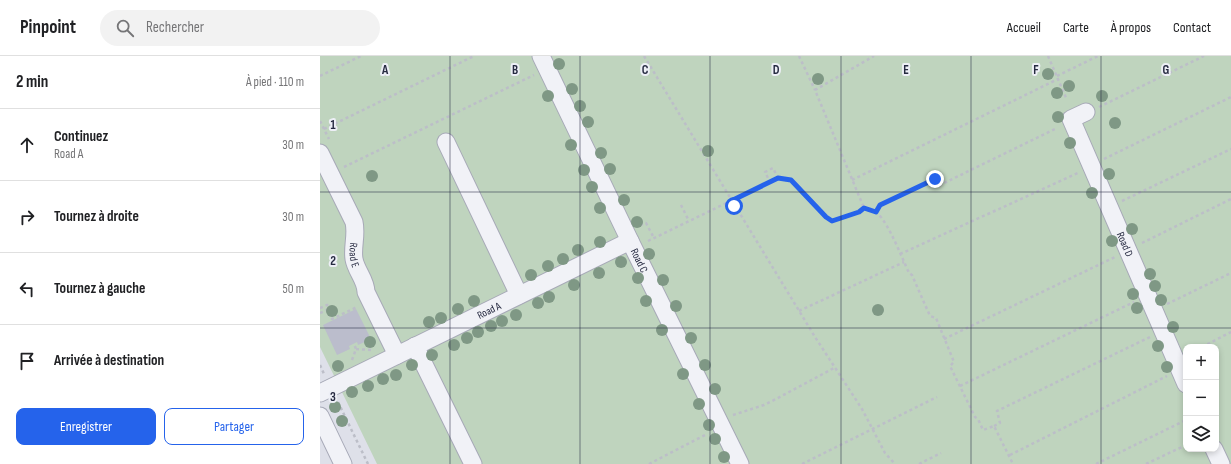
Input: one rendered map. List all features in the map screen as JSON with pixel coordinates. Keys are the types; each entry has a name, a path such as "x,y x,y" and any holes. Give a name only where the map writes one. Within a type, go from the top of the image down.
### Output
{"street":[{"name":"Road C","path":"541,56 638,237 740,464"},
{"name":"Road D","path":"1086,112 1071,119 1184,380"},
{"path":"446,142 519,296"},
{"name":"Road E","path":"320,153 354,222 356,231 354,251 355,262 366,286 366,292 397,355"},
{"name":"Road A","path":"328,395 347,380 638,237"},
{"path":"416,346 473,464"},
{"path":"320,416 343,464"},
{"path":"1215,452 1220,464"}],"path":[{"path":"320,76 361,56"},
{"path":"324,129 474,56"},
{"path":"644,56 834,368 862,409 885,453 895,464"},
{"path":"799,56 864,208 876,212 885,223 909,273 912,275 930,316 936,318 954,362 950,366 983,430 1000,423 997,411 1150,336"},
{"path":"814,90 874,56"},
{"path":"1048,56 1067,100"},
{"path":"852,180 1058,78 1098,56"},
{"path":"1102,106 1204,56"},
{"path":"342,168 534,74"},
{"path":"1102,160 1231,97"},
{"path":"876,212 880,205 935,179 938,186 1059,127"},
{"path":"1121,202 1231,149"},
{"path":"770,182 765,172 773,168 778,178"},
{"path":"900,254 1079,172"},
{"path":"654,238 646,223 638,237 654,238 778,178 791,180 826,217 832,221 859,212 864,208"},
{"path":"1140,244 1231,199"},
{"path":"681,205 689,221"},
{"path":"944,339 1116,257"},
{"path":"799,311 904,262"},
{"path":"1167,304 1231,274"},
{"path":"960,386 1135,302"},
{"path":"320,308 331,305"},
{"path":"320,313 327,310 332,320 359,306"},
{"path":"1208,344 1231,332"},
{"path":"320,365 326,377"},
{"path":"731,416 764,405 834,368"},
{"path":"1010,455 1168,376"},
{"path":"328,395 368,464"},
{"path":"802,464 937,397"},
{"path":"1096,464 1183,421"},
{"path":"994,426 1010,455 1013,464"},
{"path":"649,464 710,433"},
{"path":"1146,464 1183,446"},
{"path":"919,464 941,453"}],"green space":[{"path":"320,56 1231,56 1231,464 377,464 320,347"}],"building":[{"path":"356,309 371,339 358,345 357,342 349,346 350,349 337,355 323,325"}],"route":[{"path":"734,206 731,201 778,178 791,180 796,183 826,217 832,221 859,212 864,208 876,212 880,205 935,179"}]}
